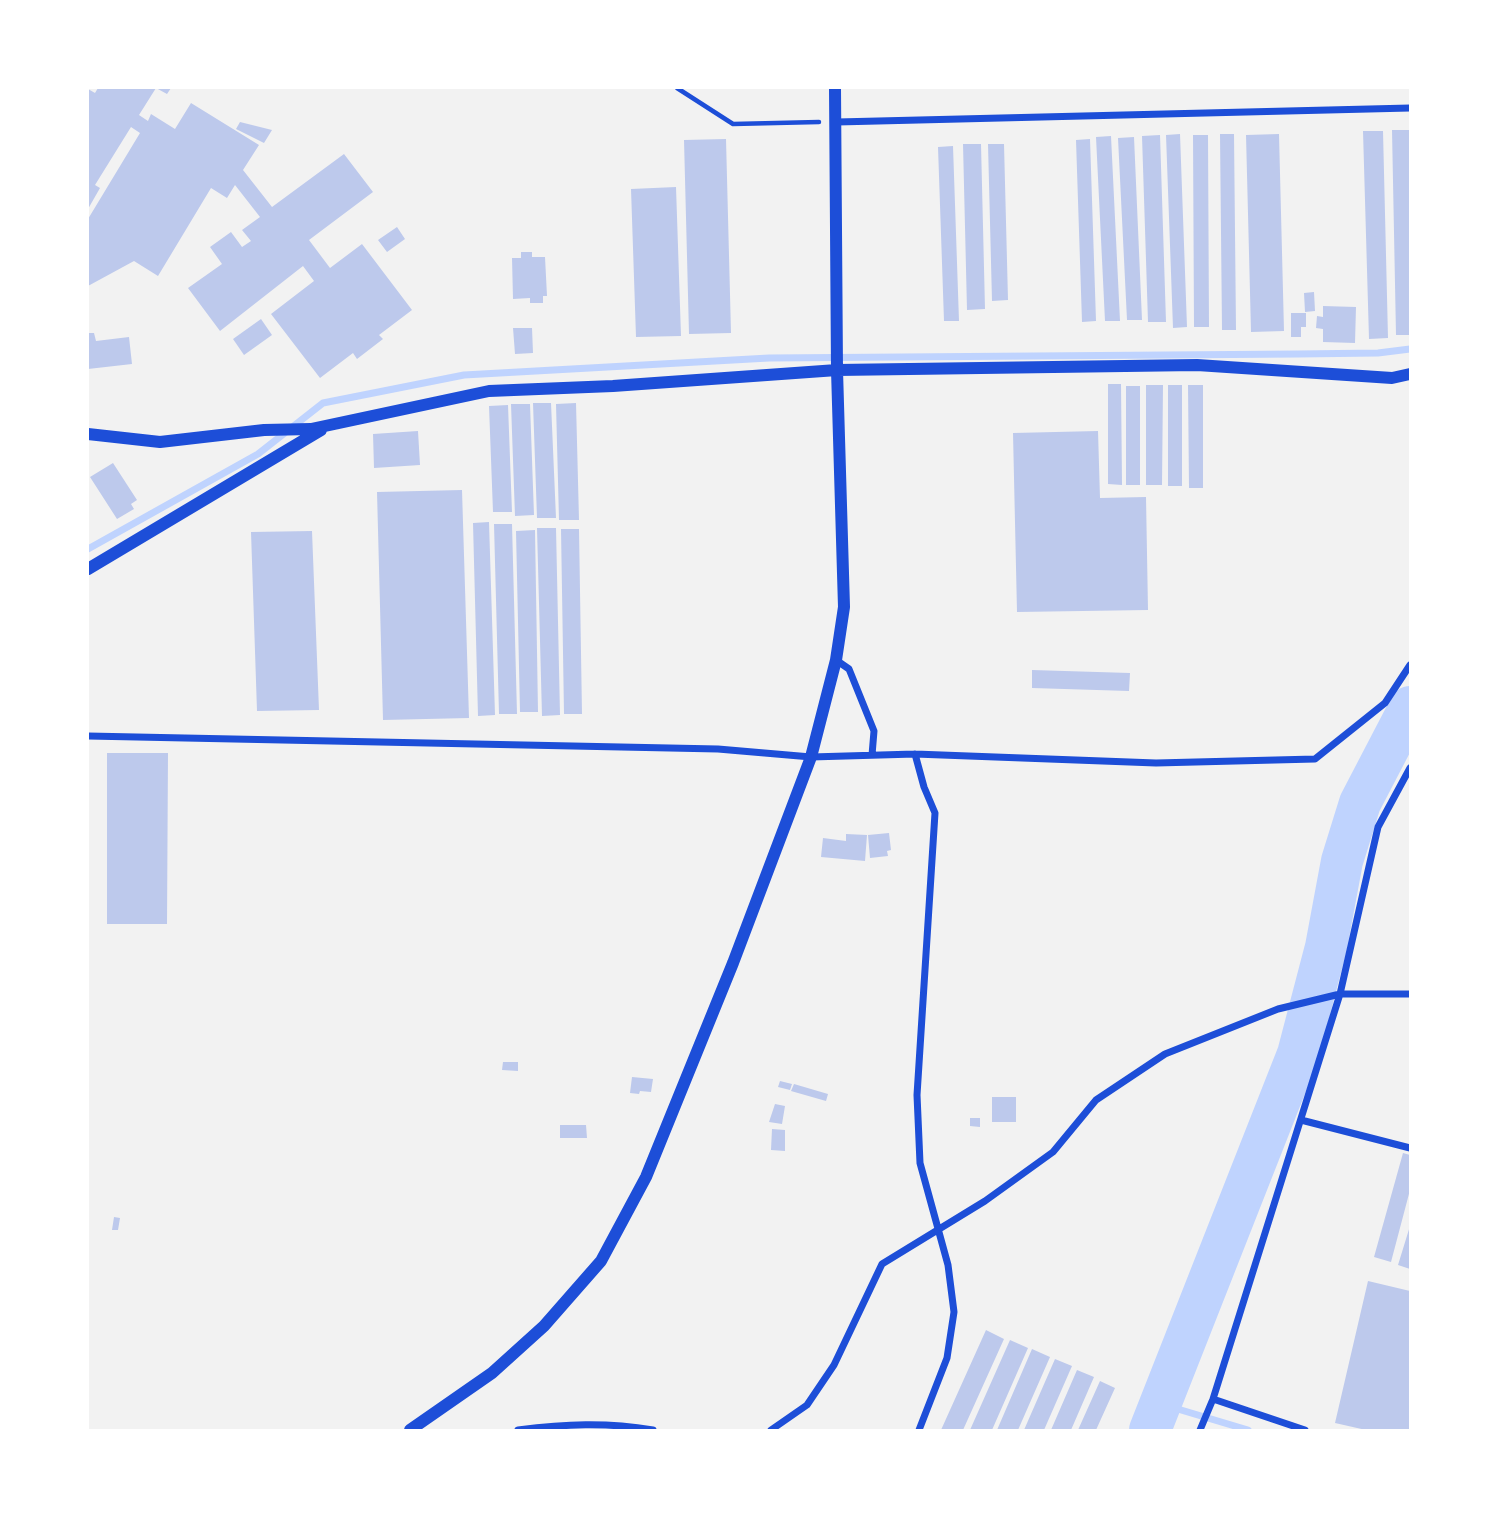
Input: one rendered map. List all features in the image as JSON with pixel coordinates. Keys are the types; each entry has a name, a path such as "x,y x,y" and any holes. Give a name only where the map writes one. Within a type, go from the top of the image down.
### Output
{"street":[{"path":"411,1430 492,1373 544,1326 601,1261 646,1177 733,963 811,757 836,660 844,607 837,370 835,88"},
{"path":"837,122 1410,108"},
{"path":"88,434 160,442 264,430 311,429 489,391 613,386 837,370 1197,365 1392,378 1410,374"},
{"path":"88,569 331,425"},
{"path":"836,660 849,669 874,731 873,755"},
{"path":"88,736 718,750 811,757 915,754 1156,763 1315,759 1385,703 1410,665"},
{"path":"915,754 935,813 917,1095 920,1163 948,1265 954,1312 947,1357 919,1430"},
{"path":"1200,1430 1213,1399 1340,994 1378,827 1410,768"},
{"path":"771,1430 807,1405 834,1365 882,1264 936,1228 985,1201 1053,1152 1096,1100 1166,1054 1278,1009 1340,994 1410,994"},
{"path":"1301,1120 1410,1148"},
{"path":"1213,1399 1305,1430"},
{"path":"518,1430 565,1424 605,1424 653,1430"}],"path":[{"path":"677,88 733,124 837,122"}],"building":[{"path":"98,88 156,88 139,115 148,121 151,114 175,129 191,103 259,145 243,170 272,207 344,154 373,192 309,240 330,268 362,244 412,310 379,335 383,339 357,359 353,353 320,378 271,314 314,281 303,266 220,331 188,288 222,264 210,247 231,232 242,247 251,241 242,230 260,217 235,185 227,198 211,188 158,276 134,261 88,286 88,219 140,133 131,127 95,185 100,188 88,209 88,89 95,93"},
{"path":"156,88 171,88 167,94"},
{"path":"240,122 272,130 264,143 236,129"},
{"path":"1392,130 1410,130 1410,335 1396,335"},
{"path":"1363,131 1383,131 1388,338 1369,339"},
{"path":"1180,134 1187,327 1173,328 1166,135"},
{"path":"1220,134 1234,134 1236,330 1222,330"},
{"path":"1279,134 1284,331 1251,332 1246,135"},
{"path":"1160,135 1166,322 1148,322 1142,136"},
{"path":"1193,135 1208,135 1209,327 1194,327"},
{"path":"1111,136 1120,321 1105,321 1096,137"},
{"path":"1134,137 1142,320 1127,320 1118,138"},
{"path":"726,139 731,333 689,334 684,140"},
{"path":"1090,139 1096,321 1082,322 1076,140"},
{"path":"963,144 981,144 985,309 967,310"},
{"path":"988,144 1004,144 1008,300 992,301"},
{"path":"953,146 959,321 944,321 938,147"},
{"path":"676,187 681,336 636,337 631,189"},
{"path":"397,227 405,239 387,252 378,240"},
{"path":"521,252 532,252 532,257 545,257 547,296 543,296 543,303 530,303 530,298 513,299 512,258 521,258"},
{"path":"1314,292 1315,311 1305,312 1304,293"},
{"path":"1323,306 1356,307 1355,343 1323,342 1323,329 1316,328 1317,316 1323,317"},
{"path":"1291,313 1306,313 1306,327 1301,327 1301,337 1291,337"},
{"path":"261,319 272,335 244,355 233,339"},
{"path":"513,328 532,328 533,353 515,354"},
{"path":"88,333 94,333 96,341 129,337 132,364 88,369"},
{"path":"1108,384 1121,384 1122,485 1108,484"},
{"path":"1146,385 1163,385 1162,485 1146,485"},
{"path":"1168,385 1182,385 1182,486 1168,486"},
{"path":"1188,385 1203,385 1203,488 1189,488"},
{"path":"1126,386 1140,386 1140,485 1126,485"},
{"path":"533,403 551,403 556,518 537,518"},
{"path":"576,403 579,520 559,520 556,404"},
{"path":"511,404 530,404 534,515 515,516"},
{"path":"508,405 512,512 493,512 489,406"},
{"path":"418,431 420,465 374,468 373,434"},
{"path":"1098,431 1100,498 1146,497 1148,610 1017,612 1013,433"},
{"path":"113,463 137,500 131,504 134,509 117,519 90,477"},
{"path":"462,490 469,718 383,720 377,492"},
{"path":"489,522 495,715 478,716 473,523"},
{"path":"494,524 512,524 517,714 499,714"},
{"path":"537,528 556,528 560,715 542,716"},
{"path":"561,529 579,529 582,714 564,714"},
{"path":"535,530 538,712 520,712 516,531"},
{"path":"312,531 319,710 257,711 251,532"},
{"path":"1032,670 1130,673 1129,691 1032,688"},
{"path":"107,753 168,753 167,924 107,924"},
{"path":"889,833 891,850 887,851 888,856 870,858 868,835"},
{"path":"846,834 867,835 865,861 821,857 823,838 846,841"},
{"path":"503,1062 518,1062 518,1071 502,1070"},
{"path":"632,1077 653,1079 651,1092 630,1093"},
{"path":"780,1081 792,1084 790,1090 778,1087"},
{"path":"794,1084 828,1094 826,1101 791,1091"},
{"path":"992,1097 1016,1097 1016,1122 992,1122"},
{"path":"775,1104 785,1106 782,1124 769,1122"},
{"path":"970,1118 980,1118 980,1127 970,1126"},
{"path":"560,1125 586,1125 587,1138 560,1138"},
{"path":"772,1129 785,1130 785,1151 771,1150"},
{"path":"1403,1153 1410,1155 1410,1190 1391,1262 1374,1257"},
{"path":"114,1217 120,1218 118,1230 112,1230"},
{"path":"1410,1226 1410,1269 1398,1265"},
{"path":"1368,1281 1410,1291 1410,1430 1366,1430 1335,1423"},
{"path":"986,1330 1004,1339 963,1430 941,1430"},
{"path":"1010,1340 1028,1348 992,1430 970,1430"},
{"path":"1032,1349 1050,1357 1018,1430 997,1430"},
{"path":"1055,1359 1072,1366 1044,1430 1024,1430"},
{"path":"1077,1370 1094,1377 1071,1430 1051,1430"},
{"path":"1100,1381 1115,1388 1096,1430 1078,1430"}],"waterway":[{"path":"88,549 258,454 323,403 464,375 769,358 1378,353 1410,349"},
{"path":"1150,1430 1298,1054 1326,947 1342,861 1360,803 1410,707"},
{"path":"1161,1404 1248,1430"}]}
